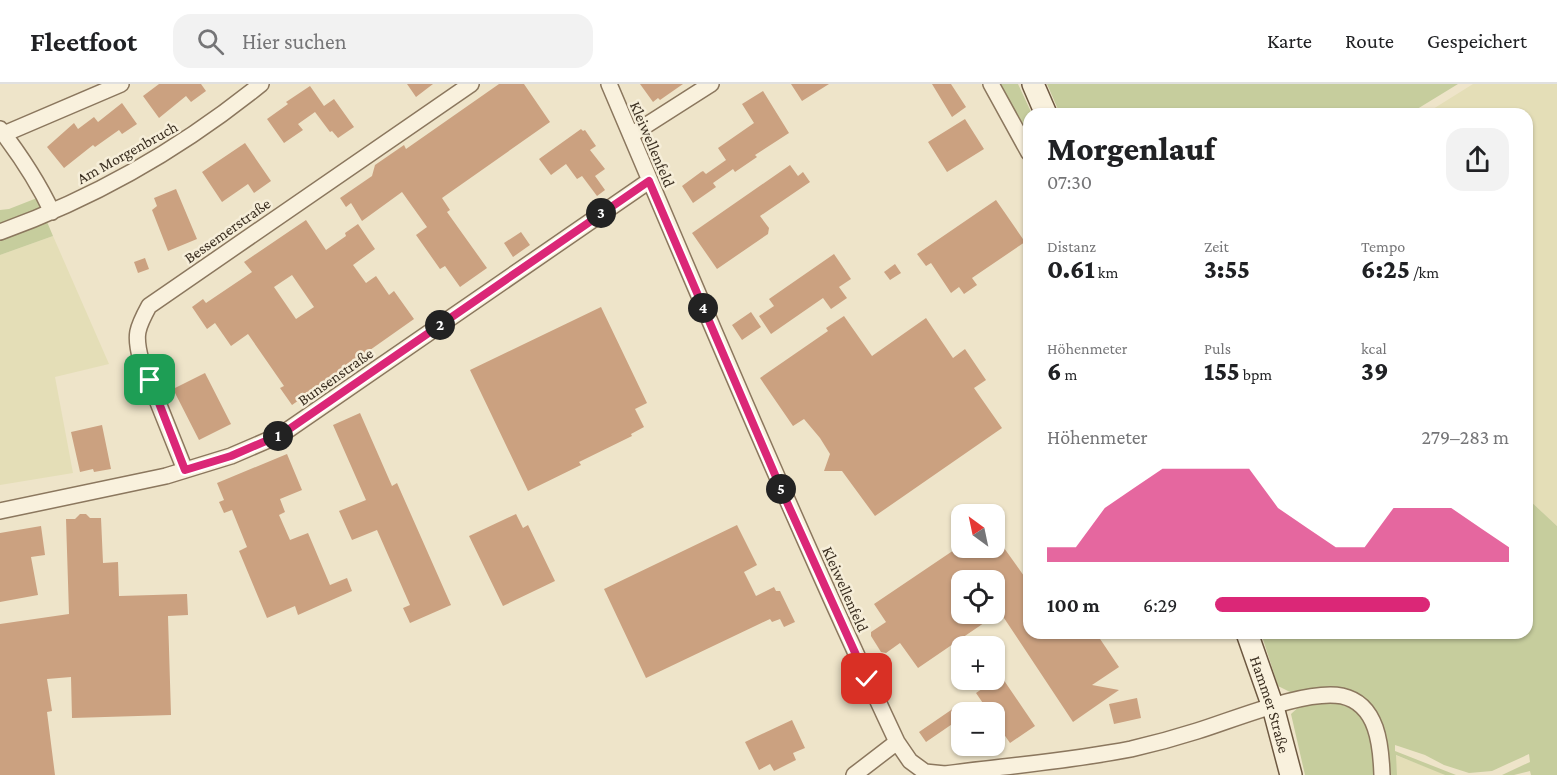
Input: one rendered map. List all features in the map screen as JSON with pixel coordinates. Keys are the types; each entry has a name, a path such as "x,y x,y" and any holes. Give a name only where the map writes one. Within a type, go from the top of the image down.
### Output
{"main road":[{"path":"1033,84 1043,108"},
{"name":"Hammer Straße","path":"1250,639 1273,707 1292,775"}],"street":[{"path":"52,212 42,190 2,131 121,84"},
{"name":"Am Morgenbruch","path":"0,232 52,212 142,167 186,141 261,84"},
{"name":"Bessemerstraße","path":"185,470 136,343 137,328 149,306 471,84"},
{"name":"Kleiwellenfeld","path":"609,84 785,498 897,742 910,761 925,772 945,774 1132,748 1195,732 1311,696 1342,696 1360,705 1373,722 1380,744 1382,775"},
{"path":"631,135 711,84"},
{"path":"991,84 1023,142"},
{"name":"Bunsenstraße","path":"0,511 185,470 231,456 282,434 649,181"},
{"path":"854,775 897,742"}],"shaded area":[{"path":"1473,84 1557,84 1557,526 1533,504 1533,108 1435,108"},
{"path":"53,236 109,364 55,377 73,473 0,485 0,255"},
{"path":"1395,755 1437,771 1445,775 1397,775"}],"green space":[{"path":"997,84 1018,84 1029,108 1023,108 1023,131"},
{"path":"1047,84 1458,84 1419,108 1057,108"},
{"path":"37,198 53,236 0,255 0,210 9,209"},
{"path":"1533,504 1557,526 1557,775 1531,775 1530,771 1502,775 1530,762 1529,754 1492,771 1469,773 1395,745 1395,751 1456,775 1445,775 1396,755 1397,775 1388,775 1364,701 1311,690 1290,692 1278,686 1263,639 1533,639"},
{"path":"1327,700 1354,711 1368,726 1374,746 1376,775 1305,775 1291,714 1302,704"}],"building":[{"path":"159,84 201,84 206,91 191,102 186,96 159,118 143,96"},
{"path":"407,84 433,84 416,97"},
{"path":"499,84 524,84 550,122 442,198 450,210 447,212 487,268 460,287 445,266 440,269 416,235 427,227 402,192 362,221 351,203 346,207 340,198 372,176 375,165 404,145 406,149"},
{"path":"640,84 683,84 660,100 658,98 653,102"},
{"path":"791,84 829,84 802,101"},
{"path":"932,84 951,84 966,107 952,117"},
{"path":"310,86 324,106 334,99 354,127 338,138 332,131 330,132 315,112 298,124 303,130 284,143 267,119 288,104 286,102"},
{"path":"763,91 789,133 755,155 757,157 735,172 733,169 713,183 716,187 693,203 682,186 701,172 706,174 726,160 718,148 754,123 742,104"},
{"path":"122,103 137,124 122,134 119,130 95,147 93,145 64,168 47,147 74,123 78,129 94,117 98,122"},
{"path":"965,119 984,149 947,172 928,142"},
{"path":"581,129 585,130 596,146 590,150 605,169 595,176 605,190 597,196 582,176 577,179 566,164 551,175 539,159"},
{"path":"245,143 271,181 254,193 248,184 222,202 202,172"},
{"path":"790,165 798,176 803,172 810,182 760,216 769,228 768,234 717,269 692,233"},
{"path":"176,189 197,239 168,251 152,210 157,206 154,198"},
{"path":"996,200 1023,239 1023,243 972,278 977,285 964,294 959,287 951,293 931,263 926,266 917,254"},
{"path":"306,220 326,250 358,224 375,249 353,265 366,283 376,276 389,295 394,291 414,319 292,405 280,388 284,386 248,334 231,346 215,323 207,329 192,307 203,299 206,303 252,272 244,262","holes":["292,275 314,307 296,319 274,287"]},
{"path":"521,232 530,245 513,257 504,243"},
{"path":"834,254 851,279 839,287 847,298 831,309 823,298 771,334 759,316 774,306 769,299"},
{"path":"145,258 149,269 138,273 134,262"},
{"path":"895,264 901,273 890,280 884,272"},
{"path":"601,307 647,403 635,409 644,427 631,434 632,436 579,462 581,465 528,491 470,370"},
{"path":"751,312 761,327 742,340 732,325"},
{"path":"844,316 872,356 926,318 953,358 965,349 986,380 974,388 1002,428 875,516 842,471 824,471 830,454 820,438 804,419 793,426 760,378 828,331 826,328"},
{"path":"205,373 231,424 199,440 173,389"},
{"path":"360,413 392,486 397,483 451,605 410,623 403,608 410,605 377,530 352,540 339,511 366,500 333,425"},
{"path":"102,425 111,469 80,472 71,432"},
{"path":"287,454 302,490 280,499 285,512 279,515 290,540 308,533 330,585 347,578 352,591 298,615 295,606 267,618 239,551 247,547 232,510 224,513 219,502 224,500 217,483"},
{"path":"80,514 86,514 90,518 101,518 103,563 118,562 119,596 187,594 188,615 168,616 171,715 72,718 71,677 47,679 52,711 47,712 55,775 0,775 0,624 69,614 66,519 75,519"},
{"path":"516,514 523,528 528,525 555,581 503,606 469,536"},
{"path":"737,525 757,565 744,572 756,596 774,587 776,591 780,591 795,622 784,627 780,619 772,622 770,619 646,678 604,589"},
{"path":"41,526 45,555 31,557 38,595 0,602 0,533"},
{"path":"1005,549 1023,575 1023,639 1100,639 1119,667 1092,685 1119,690 1073,722 1005,620 1005,570 951,570 951,624 982,624 965,636 951,636 951,645 918,668 900,643 886,653 881,652 871,632 886,622 874,604 951,552 951,558 1005,558"},
{"path":"1005,682 1035,726 1010,743 1005,736 1005,702 982,702 976,693 980,690 1005,690"},
{"path":"1137,698 1141,718 1114,724 1109,704"},
{"path":"951,710 951,725 926,742 919,732"},
{"path":"792,720 805,748 793,753 796,760 774,771 770,764 759,770 745,742"}],"route":[{"path":"150,380 185,470 231,456 282,434 649,181 785,498 867,679"}]}
